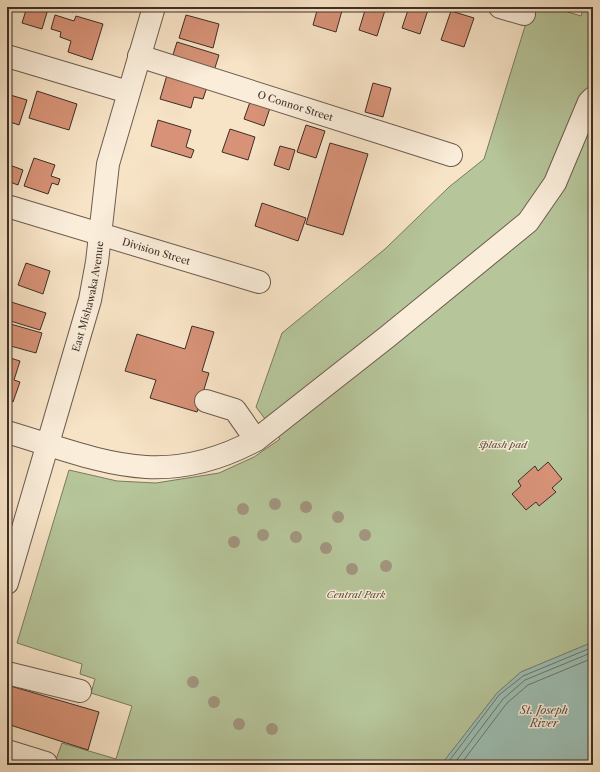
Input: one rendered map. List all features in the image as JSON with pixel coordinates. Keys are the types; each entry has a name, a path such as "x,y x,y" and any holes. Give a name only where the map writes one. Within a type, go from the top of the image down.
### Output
{"street":[{"name":"East Mishawaka Avenue","path":"7,583 90,300 106,174 128,92 154,7"},
{"path":"500,7 524,14"},
{"path":"7,56 128,92"},
{"name":"O Connor Street","path":"139,56 451,155"},
{"path":"7,432 48,444 78,455 133,468 170,468 203,462 236,451 256,440 387,337 528,222 555,182 589,102 593,98"},
{"name":"Division Street","path":"7,206 259,282"},
{"path":"206,401 235,410 256,440"},
{"path":"7,673 80,691"},
{"path":"7,750 46,763 46,765"}],"green space":[{"name":"Central Park","path":"531,7 552,7 581,16 584,7 593,7 593,642 521,672 497,693 441,765 54,765 62,743 116,759 132,706 91,693 95,679 80,674 82,664 17,643 69,470 117,481 156,483 219,473 254,457 280,439 256,407 282,333 385,249 449,187 484,159"}],"water":[{"name":"St. Joseph River","path":"593,642 593,765 441,765 497,693 521,672"}],"building":[{"path":"27,7 42,7 48,9 42,29 22,23"},
{"path":"57,7 74,7 73,12"},
{"path":"205,7 222,7 221,11"},
{"path":"318,7 343,7 336,32 313,25"},
{"path":"366,7 386,7 377,36 359,30"},
{"path":"409,7 419,7 428,10 420,34 402,28"},
{"path":"451,11 474,18 464,47 441,40"},
{"path":"55,15 74,21 76,16 103,24 92,60 68,52 71,41 60,37 61,32 51,29"},
{"path":"186,15 219,24 213,48 179,38"},
{"path":"177,42 219,55 213,74 171,61"},
{"path":"7,67 12,68 7,86"},
{"path":"167,75 207,87 203,99 194,97 191,108 160,99"},
{"path":"373,83 391,88 383,117 365,112"},
{"path":"37,91 77,104 69,130 29,118"},
{"path":"7,94 27,100 19,125 7,121"},
{"path":"250,102 270,108 264,126 244,119"},
{"path":"158,120 191,130 186,147 194,150 191,158 151,146"},
{"path":"306,125 325,131 316,158 297,152"},
{"path":"230,129 255,137 248,160 222,152"},
{"path":"330,143 368,154 343,235 306,224"},
{"path":"280,146 295,150 289,170 274,165"},
{"path":"34,158 55,165 51,176 60,179 58,185 52,183 48,194 24,186"},
{"path":"7,164 23,170 18,185 7,181"},
{"path":"262,203 306,218 298,241 255,226"},
{"path":"26,263 50,271 43,294 18,285"},
{"path":"8,301 46,313 40,330 7,320"},
{"path":"7,323 42,333 36,353 7,345"},
{"path":"192,326 214,332 202,371 209,373 197,412 150,398 156,380 125,371 137,334 185,349"},
{"path":"7,357 20,361 14,380 20,382 13,402 7,400"},
{"path":"548,462 562,479 552,488 556,492 539,506 536,502 526,510 512,494 521,486 518,481 535,466 538,471"},
{"path":"7,685 99,712 88,750 7,724"}],"park label":[{"name":"splash pad","path":"503,444"}]}
